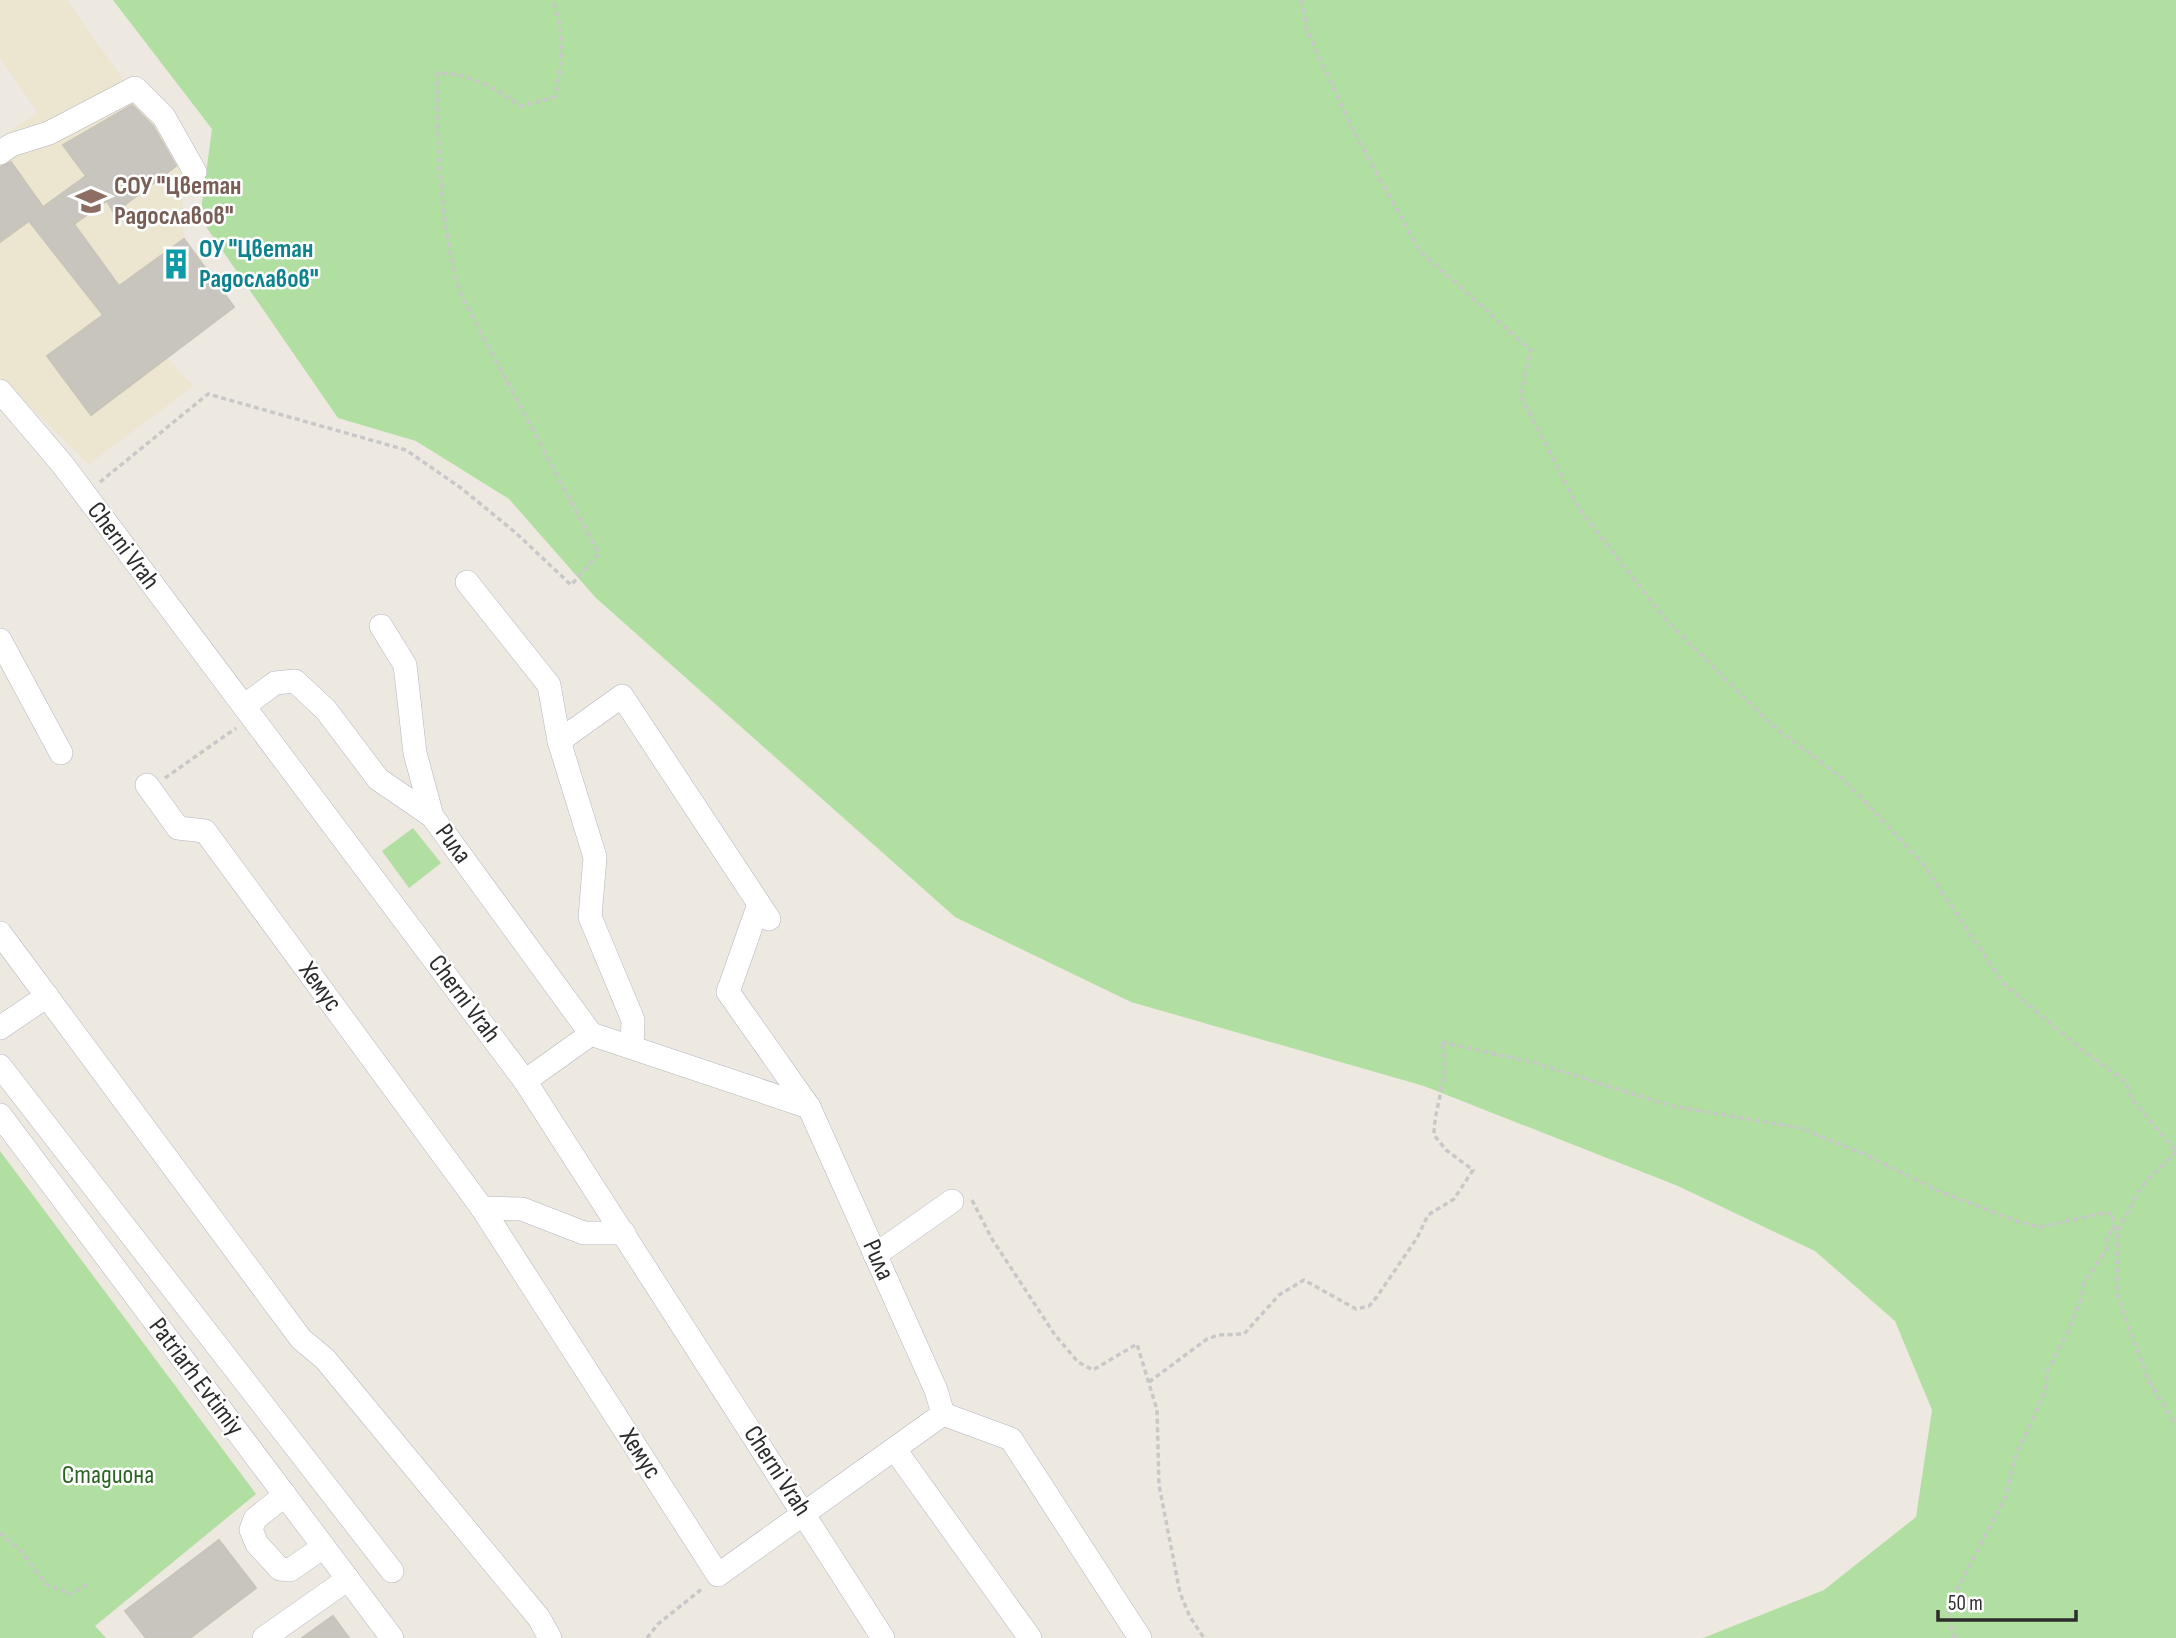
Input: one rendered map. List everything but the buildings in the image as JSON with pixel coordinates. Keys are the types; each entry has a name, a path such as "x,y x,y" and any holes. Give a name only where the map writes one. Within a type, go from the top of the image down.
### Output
{"street":[{"path":"0,153 11,145 49,133 135,88 164,117 195,172"},
{"name":"Cherni Vrah","path":"0,391 85,495 525,1081 883,1638"},
{"path":"0,425 23,419"},
{"path":"467,582 549,685 559,741 595,857 590,916 633,1020 632,1047"},
{"name":"Рила","path":"381,626 405,666 415,753 432,816 591,1034"},
{"path":"0,640 61,753"},
{"path":"248,712 275,683 295,681 326,710 378,779 432,816"},
{"name":"Рила","path":"559,741 622,696 764,911 728,992 809,1107 936,1390 943,1415"},
{"name":"Хемус","path":"148,787 178,828 205,831 482,1208 718,1575"},
{"path":"0,933 301,1339 326,1359 539,1618 550,1638"},
{"path":"0,1028 47,996"},
{"path":"525,1081 591,1034 809,1107"},
{"path":"0,1066 392,1571"},
{"name":"Patriarh Evtimiy","path":"0,1115 392,1638"},
{"path":"875,1255 952,1201"},
{"path":"482,1208 522,1209 584,1233 624,1233"},
{"path":"718,1575 896,1451 943,1415 1011,1439 1140,1638"},
{"path":"896,1451 1030,1638"},
{"path":"285,1495 256,1519 251,1530 257,1544 280,1569 290,1570 323,1547"},
{"path":"264,1638 348,1579"}],"path":[{"path":"85,495 208,394 406,450 461,488 507,525 570,585 599,554 461,295 449,255 438,115 438,73 463,74 484,82 521,106 555,97 561,67 563,29 553,0"},
{"path":"1302,0 1307,30 1355,134 1420,251 1531,350 1520,394 1578,507 1666,620 1771,724 1842,778 1922,862 2004,984 2081,1049 2126,1082 2132,1099 2176,1152 2142,1186 2116,1229 2107,1238 2107,1249 2084,1283 2082,1297 2070,1329 2047,1372 2046,1390 2015,1458 2006,1496 1952,1599 1947,1617 1955,1638"},
{"path":"148,787 248,712"},
{"path":"1149,1382 1207,1339 1218,1335 1244,1334 1279,1296 1304,1280 1356,1309 1369,1306 1376,1298 1417,1238 1428,1215 1454,1199 1473,1170 1446,1150 1434,1135 1438,1102 1446,1072 1441,1042 1532,1062 1672,1106 1801,1128 1864,1154 1941,1192 2019,1222 2041,1227 2104,1213 2113,1214 2116,1229 2117,1294 2148,1379 2176,1426"},
{"path":"952,1201 965,1196 973,1201 1020,1284 1077,1362 1093,1370 1137,1344 1157,1409 1159,1485 1180,1593 1190,1617 1204,1638"},
{"path":"0,1533 26,1556 46,1584 71,1594 87,1584"},
{"path":"647,1638 658,1624 718,1575"}],"shaded area":[{"name":"СОУ \"Цветан Радославов\"","path":"0,0 67,0 181,162 184,239 234,307 166,357 194,386 89,464 0,378 0,138 38,113 0,57"}],"green space":[{"path":"113,0 2176,0 2176,1638 1703,1638 1824,1590 1916,1517 1932,1410 1895,1321 1815,1251 1678,1186 1424,1086 1131,1002 955,917 596,598 509,499 416,441 338,418 200,218 212,129"},
{"path":"413,828 441,863 409,888 382,851"},
{"name":"Стадиона","path":"0,1151 256,1494 95,1626 106,1638 0,1638"}],"place":[{"name":"СОУ \"Цветан Радославов\"","path":"91,201"},
{"name":"ОУ \"Цветан Радославов\"","path":"176,264"}]}
